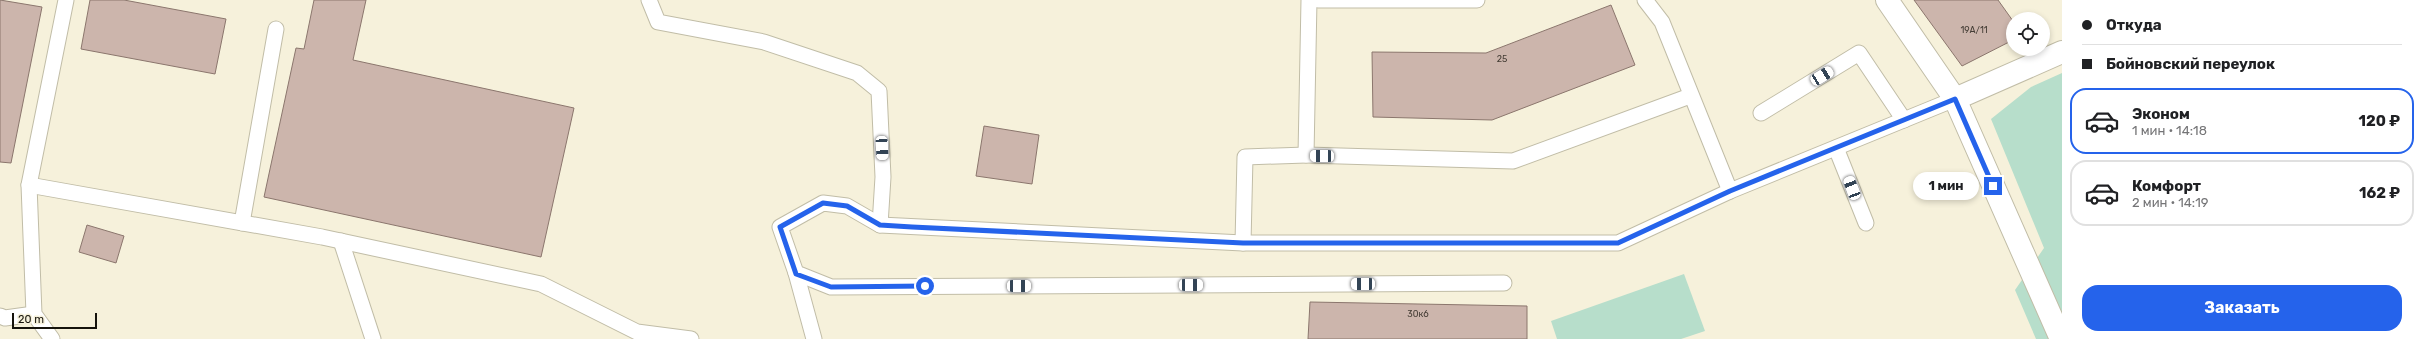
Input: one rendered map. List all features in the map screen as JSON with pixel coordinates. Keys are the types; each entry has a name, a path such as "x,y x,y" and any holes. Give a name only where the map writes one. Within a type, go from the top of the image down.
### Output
{"street":[{"path":"1887,0 1955,99 2061,339"},
{"path":"1955,99 2062,52"}],"lane":[{"path":"52,339 34,314 29,186 66,0"},
{"path":"649,0 658,22 764,42 858,73 879,91 883,177 880,225"},
{"path":"1306,155 1309,0"},
{"path":"1318,0 1477,0"},
{"path":"1645,0 1662,22 1690,96 1730,191"},
{"path":"242,223 276,30"},
{"path":"1761,113 1859,53 1904,120"},
{"path":"1243,243 1245,157 1306,155 1513,161 1690,96"},
{"path":"814,339 796,274 780,227 823,203 847,206 880,225 1243,243 1618,243 1730,191 1955,99"},
{"path":"1836,148 1866,223"},
{"path":"29,186 341,241 541,284 637,332 691,339"},
{"path":"341,241 373,339"},
{"path":"796,274 831,287 1504,283"},
{"path":"0,316 5,318 34,314"}],"green space":[{"path":"2062,73 2062,339 2036,339 2015,290 2044,248 1991,119 2031,87"},
{"path":"1684,274 1705,331 1681,339 1557,339 1551,321"}],"building":[{"path":"0,0 42,7 11,163 0,162"},
{"path":"90,0 124,0 226,19 215,74 81,49"},
{"path":"314,0 366,0 353,60 574,108 541,257 264,197 296,48 304,49"},
{"path":"1914,0 1998,0 2007,12 2006,44 1962,66"},
{"path":"1611,5 1635,65 1492,120 1373,117 1372,52 1486,53"},
{"path":"984,126 1039,135 1032,184 976,176"},
{"path":"87,225 124,236 116,263 79,252"},
{"path":"1310,302 1527,306 1527,339 1308,339"}],"route":[{"path":"925,286 831,287 796,274 780,227 823,203 847,206 880,225 912,227 1243,243 1618,243 1730,191 1955,99 1993,186"}]}
